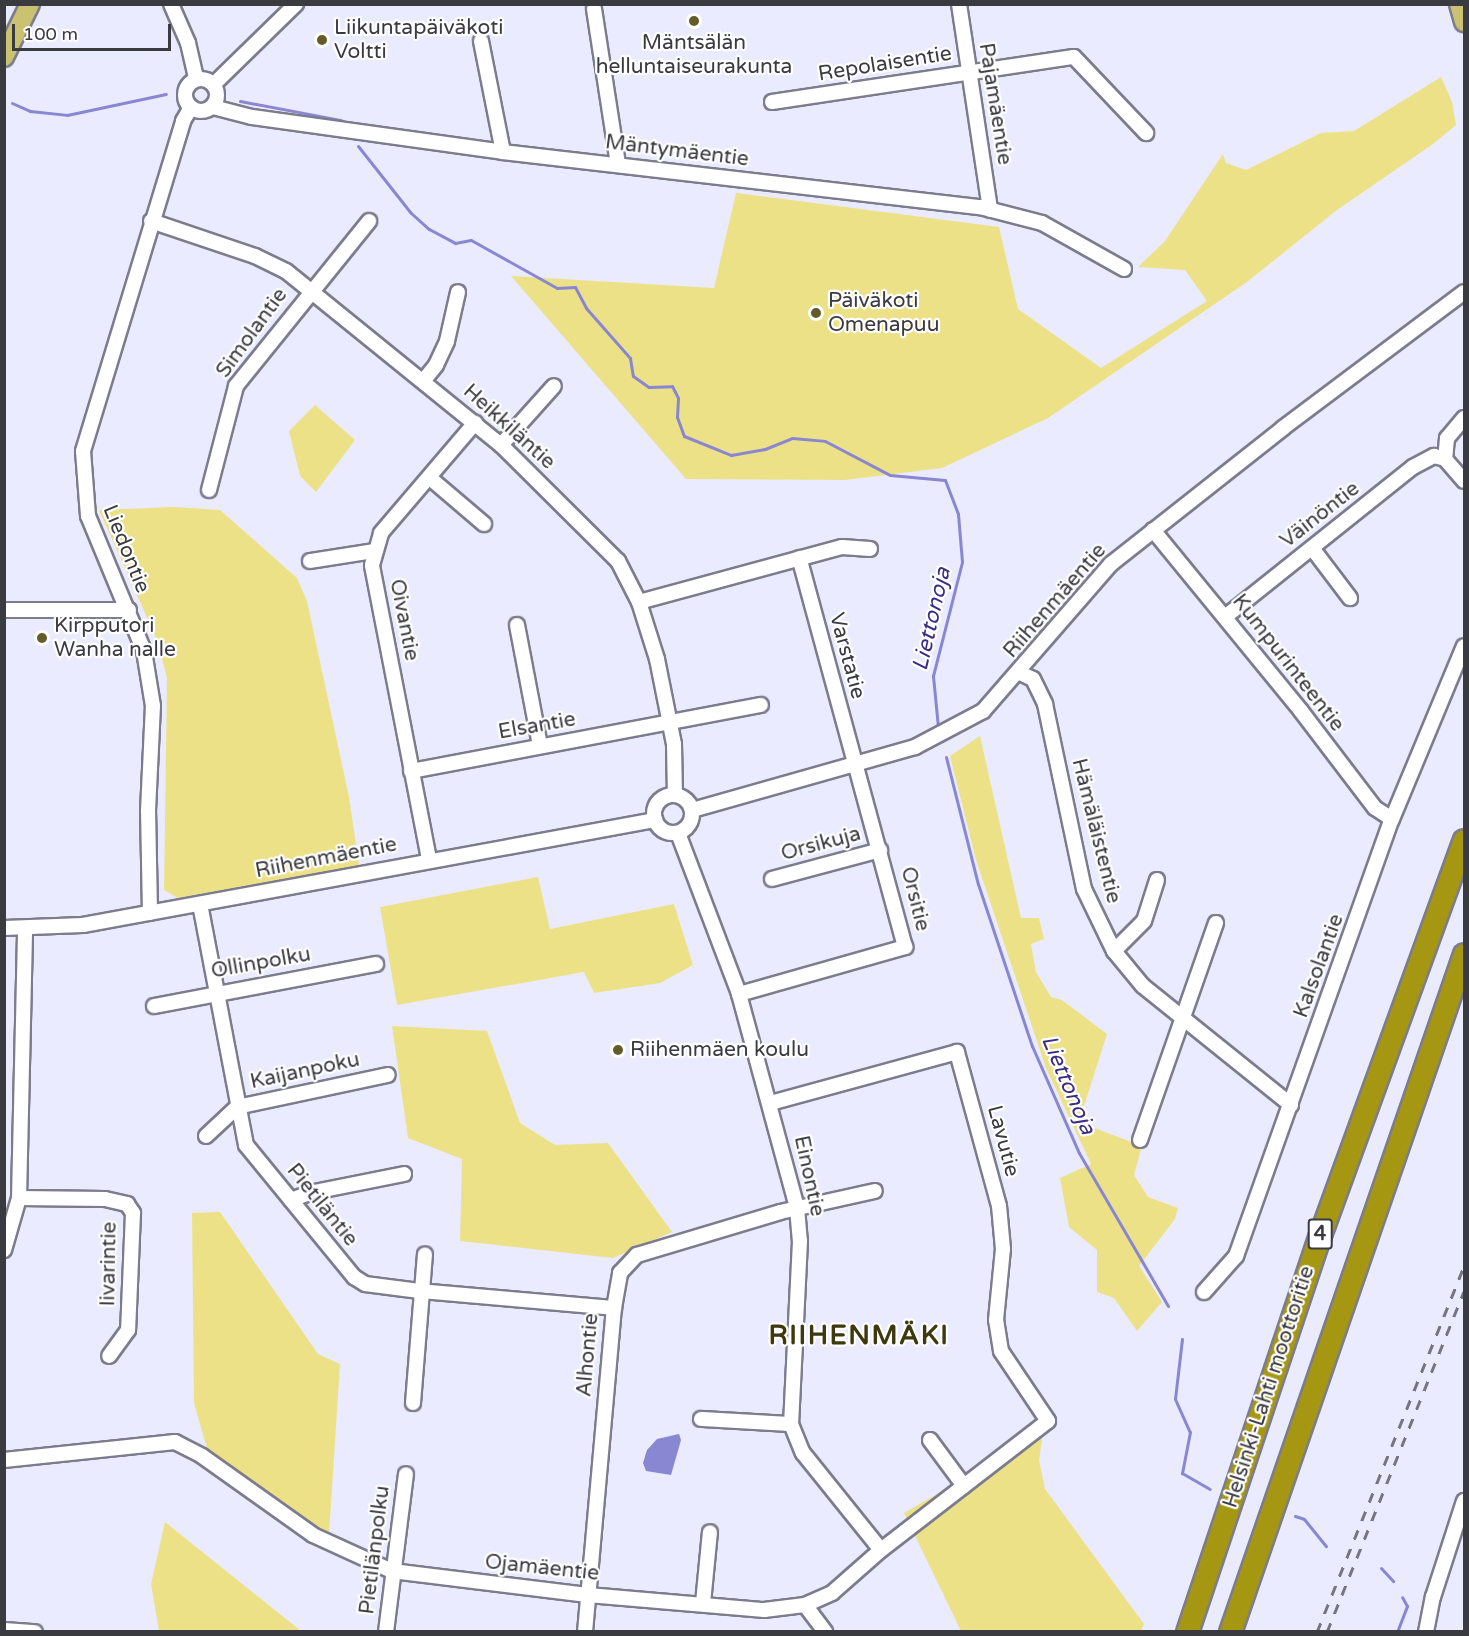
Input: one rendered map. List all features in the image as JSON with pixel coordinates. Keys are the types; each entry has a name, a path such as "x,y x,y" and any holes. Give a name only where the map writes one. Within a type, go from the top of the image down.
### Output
{"highway":[{"name":"Helsinki-Lahti moottoritie","path":"1187,1632 1320,1234 1464,840"},
{"name":"Helsinki-Lahti moottoritie","path":"1230,1632 1464,954"}],"main road":[{"path":"4,57 30,4"},
{"path":"1458,4 1464,22"}],"street":[{"path":"171,4 188,43 196,79"},
{"path":"214,84 296,4"},
{"name":"Pajamäentie","path":"959,4 990,210"},
{"path":"594,9 618,164"},
{"path":"481,41 503,152"},
{"name":"Repolaisentie","path":"772,102 1074,57 1146,133"},
{"path":"196,79 214,84"},
{"path":"196,79 186,89 191,107 200,111 213,107 218,98 214,84"},
{"name":"Liedontie","path":"150,913 148,811 153,706 144,651 129,610 88,516 83,451 151,222 183,121 191,107"},
{"name":"Mäntymäentie","path":"213,107 252,117 503,152 990,210 1042,223 1124,269"},
{"name":"Simolantie","path":"209,490 236,386 309,290 369,221"},
{"name":"Heikkiläntie","path":"151,222 255,256 286,272 424,380 501,445 618,561 639,602 670,724 675,795"},
{"path":"424,380 436,365 447,341 458,292"},
{"name":"Riihenmäentie","path":"692,810 855,766 952,730 983,711 1020,673 1111,564 1464,292"},
{"path":"501,445 554,386"},
{"path":"1464,417 1447,438 1445,459 1464,481"},
{"name":"Oivantie","path":"429,859 372,565 381,533 475,423"},
{"name":"Väinöntie","path":"1225,617 1413,467 1434,456 1445,459"},
{"path":"430,478 484,524"},
{"name":"Kumpurinteentie","path":"1153,530 1225,617 1375,808 1392,819"},
{"path":"639,602 842,547 870,549"},
{"path":"1312,548 1350,598"},
{"path":"310,561 374,552"},
{"name":"Varstatie","path":"799,558 855,766"},
{"path":"4,610 129,610"},
{"path":"517,625 540,746"},
{"name":"Kalsolantie","path":"1204,1292 1236,1256 1392,819 1464,646"},
{"name":"Hämäläistentie","path":"1020,673 1033,680 1045,704 1084,889 1114,951 1143,986 1183,1014 1291,1105"},
{"name":"Elsantie","path":"411,771 670,724 761,705"},
{"name":"Orsitie","path":"739,994 905,947 855,766"},
{"path":"675,795 686,800 692,810 691,822 678,833 664,831 655,820 658,802 675,795"},
{"name":"Riihenmäentie","path":"4,928 83,925 429,859 655,820"},
{"name":"Einontie","path":"678,833 739,994 797,1208 800,1241 791,1424 804,1453 881,1550"},
{"name":"Orsikuja","path":"772,879 880,850"},
{"path":"1114,951 1144,921 1157,880"},
{"name":"Pietiläntie","path":"200,904 246,1145 354,1277 365,1284 420,1291 614,1308"},
{"path":"1140,1140 1216,923"},
{"path":"4,1250 20,1198 25,928"},
{"name":"Ollinpolku","path":"154,1006 215,992 376,964"},
{"name":"Lavutie","path":"770,1103 957,1052 999,1206 1004,1249 996,1320 1001,1351 1048,1420"},
{"name":"Kaijanpoku","path":"206,1136 237,1107 388,1075"},
{"path":"291,1200 309,1193 404,1174"},
{"name":"Alhontie","path":"585,1632 616,1281 637,1255 797,1208 875,1191"},
{"name":"Iivarintie","path":"20,1198 105,1199 127,1204 133,1213 128,1330 110,1356"},
{"path":"413,1403 420,1291 425,1254"},
{"path":"701,1419 791,1424"},
{"name":"Ojamäentie","path":"4,1460 175,1442 202,1456 313,1535 392,1571 588,1595 764,1610 805,1605 832,1593 881,1550 1048,1420"},
{"path":"930,1440 964,1486"},
{"name":"Pietilänpolku","path":"386,1632 406,1474"},
{"path":"1426,1632 1433,1597 1464,1501"},
{"path":"703,1604 710,1532"},
{"path":"805,1605 825,1632"},
{"path":"4,1630 34,1632"}],"shaded area":[{"path":"1441,77 1452,102 1456,125 1433,144 1337,210 1247,282 1048,418 942,468 845,480 686,479 511,276 714,288 736,193 999,227 1018,309 1101,368 1207,301 1185,270 1138,267 1165,241 1223,154 1226,163 1246,170 1321,133 1354,131"},
{"path":"315,405 355,440 316,492 300,476 289,431"},
{"path":"173,507 220,510 297,578 307,601 349,797 359,865 178,898 164,890 167,678 157,640 99,510"},
{"path":"980,736 1021,918 1039,918 1044,939 1031,944 1036,972 1051,997 1062,1000 1107,1034 1083,1109 1089,1126 1142,1146 1134,1175 1148,1197 1178,1208 1175,1219 1139,1266 1162,1302 1137,1331 1114,1298 1097,1292 1097,1250 1069,1227 1060,1178 1091,1164 1046,1068 976,860 950,756"},
{"path":"538,877 550,929 674,904 693,965 660,983 594,993 584,972 397,1005 380,907"},
{"path":"392,1026 487,1031 520,1123 555,1145 608,1143 672,1232 613,1258 460,1241 462,1159 408,1138"},
{"path":"220,1212 318,1354 340,1364 329,1534 208,1452 194,1403 192,1213"},
{"path":"1043,1433 1039,1460 1045,1489 1144,1624 1141,1631 961,1631 904,1513"},
{"path":"679,1434 681,1440 671,1475 646,1471 643,1463 647,1450 657,1439"},
{"path":"165,1522 301,1631 159,1631 151,1584"}],"waterway":[{"name":"Liettonoja","path":"12,103 30,111 67,115 166,94"},
{"name":"Liettonoja","path":"240,101 341,120"},
{"name":"Liettonoja","path":"358,146 411,213 429,229 455,243 471,240 557,288 575,287 586,308 630,358 633,376 649,387 672,386 678,398 677,417 684,436 731,455 765,449 792,438 825,441 890,475 945,480 958,514 962,562 933,676 938,727"},
{"name":"Liettonoja","path":"946,757 978,884 1032,1046 1079,1153 1168,1306"},
{"name":"Liettonoja","path":"1182,1339 1175,1399 1190,1432 1182,1473 1210,1489"},
{"name":"Liettonoja","path":"1295,1516 1304,1519 1326,1546"},
{"name":"Liettonoja","path":"1381,1568 1393,1581"},
{"name":"Liettonoja","path":"1397,1632 1407,1606 1402,1597"}],"railway":[{"path":"1317,1632 1464,1266"},
{"path":"1327,1632 1464,1291"}],"place":[{"name":"Mäntsälän helluntaiseurakunta","path":"694,21"},
{"name":"Liikuntapäiväkoti Voltti","path":"322,40"},
{"name":"Päiväkoti Omenapuu","path":"816,313"},
{"name":"Kirpputori Wanha nalle","path":"42,638"},
{"name":"Riihenmäen koulu","path":"618,1050"}],"district":[{"name":"RIIHENMÄKI","path":"859,1336"}]}
